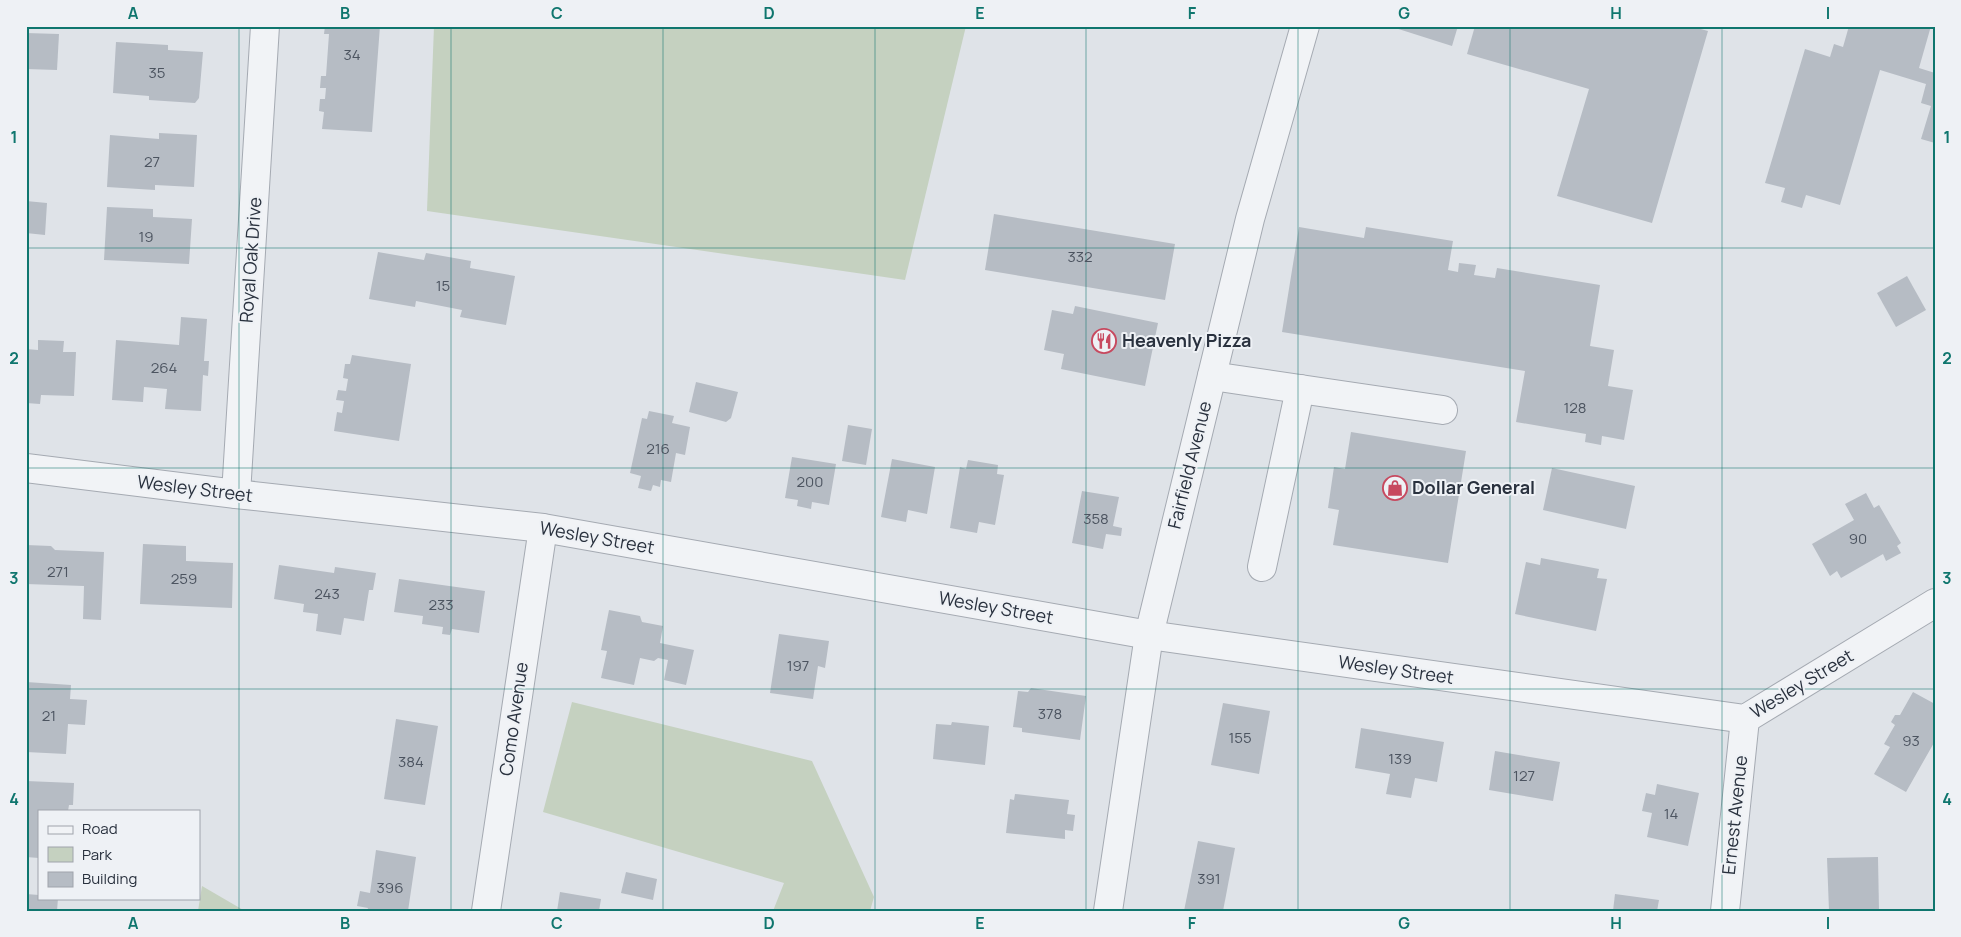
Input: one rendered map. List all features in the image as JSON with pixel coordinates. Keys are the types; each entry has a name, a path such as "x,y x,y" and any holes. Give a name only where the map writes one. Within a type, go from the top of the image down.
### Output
{"street":[{"name":"Royal Oak Drive","path":"236,494 265,26"},
{"name":"Fairfield Avenue","path":"1108,911 1149,635 1250,218 1305,26"},
{"path":"1212,376 1443,410"},
{"path":"1262,566 1300,389"},
{"name":"Wesley Street","path":"26,468 236,494 543,528 1149,635 1745,719 1935,603"},
{"name":"Como Avenue","path":"486,911 543,528"},
{"name":"Ernest Avenue","path":"1725,911 1745,719"}],"green space":[{"path":"434,26 966,26 905,280 427,211"},
{"path":"572,702 812,761 874,897 870,911 773,911 784,883 543,812"},
{"path":"202,886 245,911 198,911"}],"building":[{"path":"325,26 380,26 372,132 322,129 324,112 319,111 320,99 325,99 326,88 320,88 321,76 326,76 329,34 324,34"},
{"path":"1389,26 1458,26 1452,46"},
{"path":"1475,26 1690,26 1708,31 1652,223 1557,196 1589,89 1467,54"},
{"path":"1849,26 1931,26 1919,68 1935,73 1935,143 1921,139 1931,106 1921,103 1926,84 1880,70 1840,205 1806,195 1802,208 1781,202 1785,188 1765,183 1805,49 1830,57 1834,44 1843,47"},
{"path":"26,33 59,34 57,70 26,69"},
{"path":"116,42 168,45 168,50 203,52 199,98 195,103 149,100 149,96 113,93"},
{"path":"159,133 197,135 194,187 155,185 155,190 107,187 110,135 159,139"},
{"path":"26,201 47,203 45,235 26,233"},
{"path":"107,207 153,209 153,217 192,219 189,264 104,260"},
{"path":"994,214 1175,244 1165,300 985,270"},
{"path":"1299,227 1364,238 1366,227 1453,241 1448,270 1458,272 1459,263 1476,265 1474,275 1495,278 1497,268 1600,285 1590,346 1614,350 1608,386 1633,390 1624,440 1602,436 1601,445 1585,442 1586,434 1516,422 1525,371 1282,332"},
{"path":"378,252 424,260 426,253 471,261 470,268 515,276 506,325 460,317 462,310 416,301 415,307 369,299"},
{"path":"1907,276 1926,310 1896,327 1877,293"},
{"path":"1075,306 1158,323 1145,386 1061,369 1064,354 1044,350 1052,310 1073,314"},
{"path":"181,317 207,319 204,361 209,361 208,376 203,375 201,411 165,409 167,389 144,387 143,402 112,400 116,340 179,345"},
{"path":"38,340 64,341 63,352 76,352 74,396 41,395 40,404 26,403 26,349 38,350"},
{"path":"352,355 411,364 399,441 334,431 337,412 342,413 344,401 336,400 338,390 346,391 348,379 343,378 345,364 350,364"},
{"path":"696,382 738,392 731,418 726,422 689,412"},
{"path":"649,411 674,416 672,423 690,427 685,455 676,453 671,482 661,480 660,487 653,485 651,491 638,488 641,476 630,473 642,418 647,419"},
{"path":"848,425 872,429 866,465 842,461"},
{"name":"Dollar General","path":"1351,432 1466,451 1448,563 1333,545 1339,510 1328,508 1334,467 1345,469"},
{"path":"792,457 836,464 829,505 812,502 811,509 797,506 798,500 785,498"},
{"path":"892,459 935,467 927,514 908,510 906,522 881,517"},
{"path":"968,460 998,465 997,474 1004,475 995,525 979,522 977,533 950,528 960,467 966,469"},
{"path":"1552,468 1635,486 1626,529 1543,510"},
{"path":"1082,491 1119,497 1113,526 1122,528 1121,536 1106,534 1103,549 1072,543"},
{"path":"1866,493 1874,508 1879,505 1901,543 1897,546 1901,553 1886,561 1883,554 1841,578 1837,571 1830,576 1812,544 1854,520 1845,504"},
{"path":"143,544 186,546 186,561 233,563 232,608 140,604"},
{"path":"26,545 51,546 55,550 104,552 101,620 83,619 84,586 26,584"},
{"path":"1541,558 1599,569 1597,578 1607,579 1596,631 1515,614 1526,562 1540,565"},
{"path":"279,565 334,573 335,567 376,573 373,590 369,590 364,621 344,618 341,635 316,631 318,614 303,612 304,604 274,599"},
{"path":"399,579 485,591 479,633 452,629 450,635 442,634 443,627 422,624 423,616 394,612"},
{"path":"609,610 640,616 642,622 663,626 660,643 694,650 686,685 664,680 668,660 658,658 654,661 640,658 634,685 601,678 607,651 601,650"},
{"path":"779,634 829,641 825,668 818,666 813,699 770,693"},
{"path":"26,682 71,685 70,699 87,700 85,725 68,724 66,754 26,752"},
{"path":"1031,688 1086,696 1080,740 1022,732 1022,728 1013,727 1018,691 1028,692"},
{"path":"1913,692 1935,704 1935,741 1906,792 1874,774 1890,747 1884,744 1895,725 1891,722 1895,715 1900,715"},
{"path":"1223,703 1270,711 1259,774 1211,765"},
{"path":"396,719 438,726 425,805 384,799"},
{"path":"952,722 989,726 985,765 933,759 936,724 951,725"},
{"path":"1361,728 1444,742 1437,782 1415,778 1411,798 1386,794 1390,774 1355,768"},
{"path":"1495,751 1560,762 1553,801 1489,790"},
{"path":"26,781 74,783 73,805 69,805 68,810 38,810 38,858 26,857"},
{"path":"1657,784 1699,793 1688,846 1647,837 1652,813 1642,811 1646,793 1655,795"},
{"path":"1015,794 1069,800 1067,814 1075,815 1073,831 1065,830 1065,839 1006,833 1010,799 1014,800"},
{"path":"1198,841 1235,848 1223,911 1184,911"},
{"path":"376,850 416,857 408,911 367,911 368,908 357,906 360,891 370,893"},
{"path":"1878,857 1879,911 1829,911 1827,858"},
{"path":"626,872 657,879 653,900 621,893"},
{"path":"560,892 601,899 599,911 557,911"},
{"path":"26,894 38,895 38,900 58,900 57,911 26,911"},
{"path":"1615,894 1659,900 1657,911 1613,911"}],"place":[{"name":"Heavenly Pizza","path":"1104,341"},
{"name":"Dollar General","path":"1395,488"}]}
